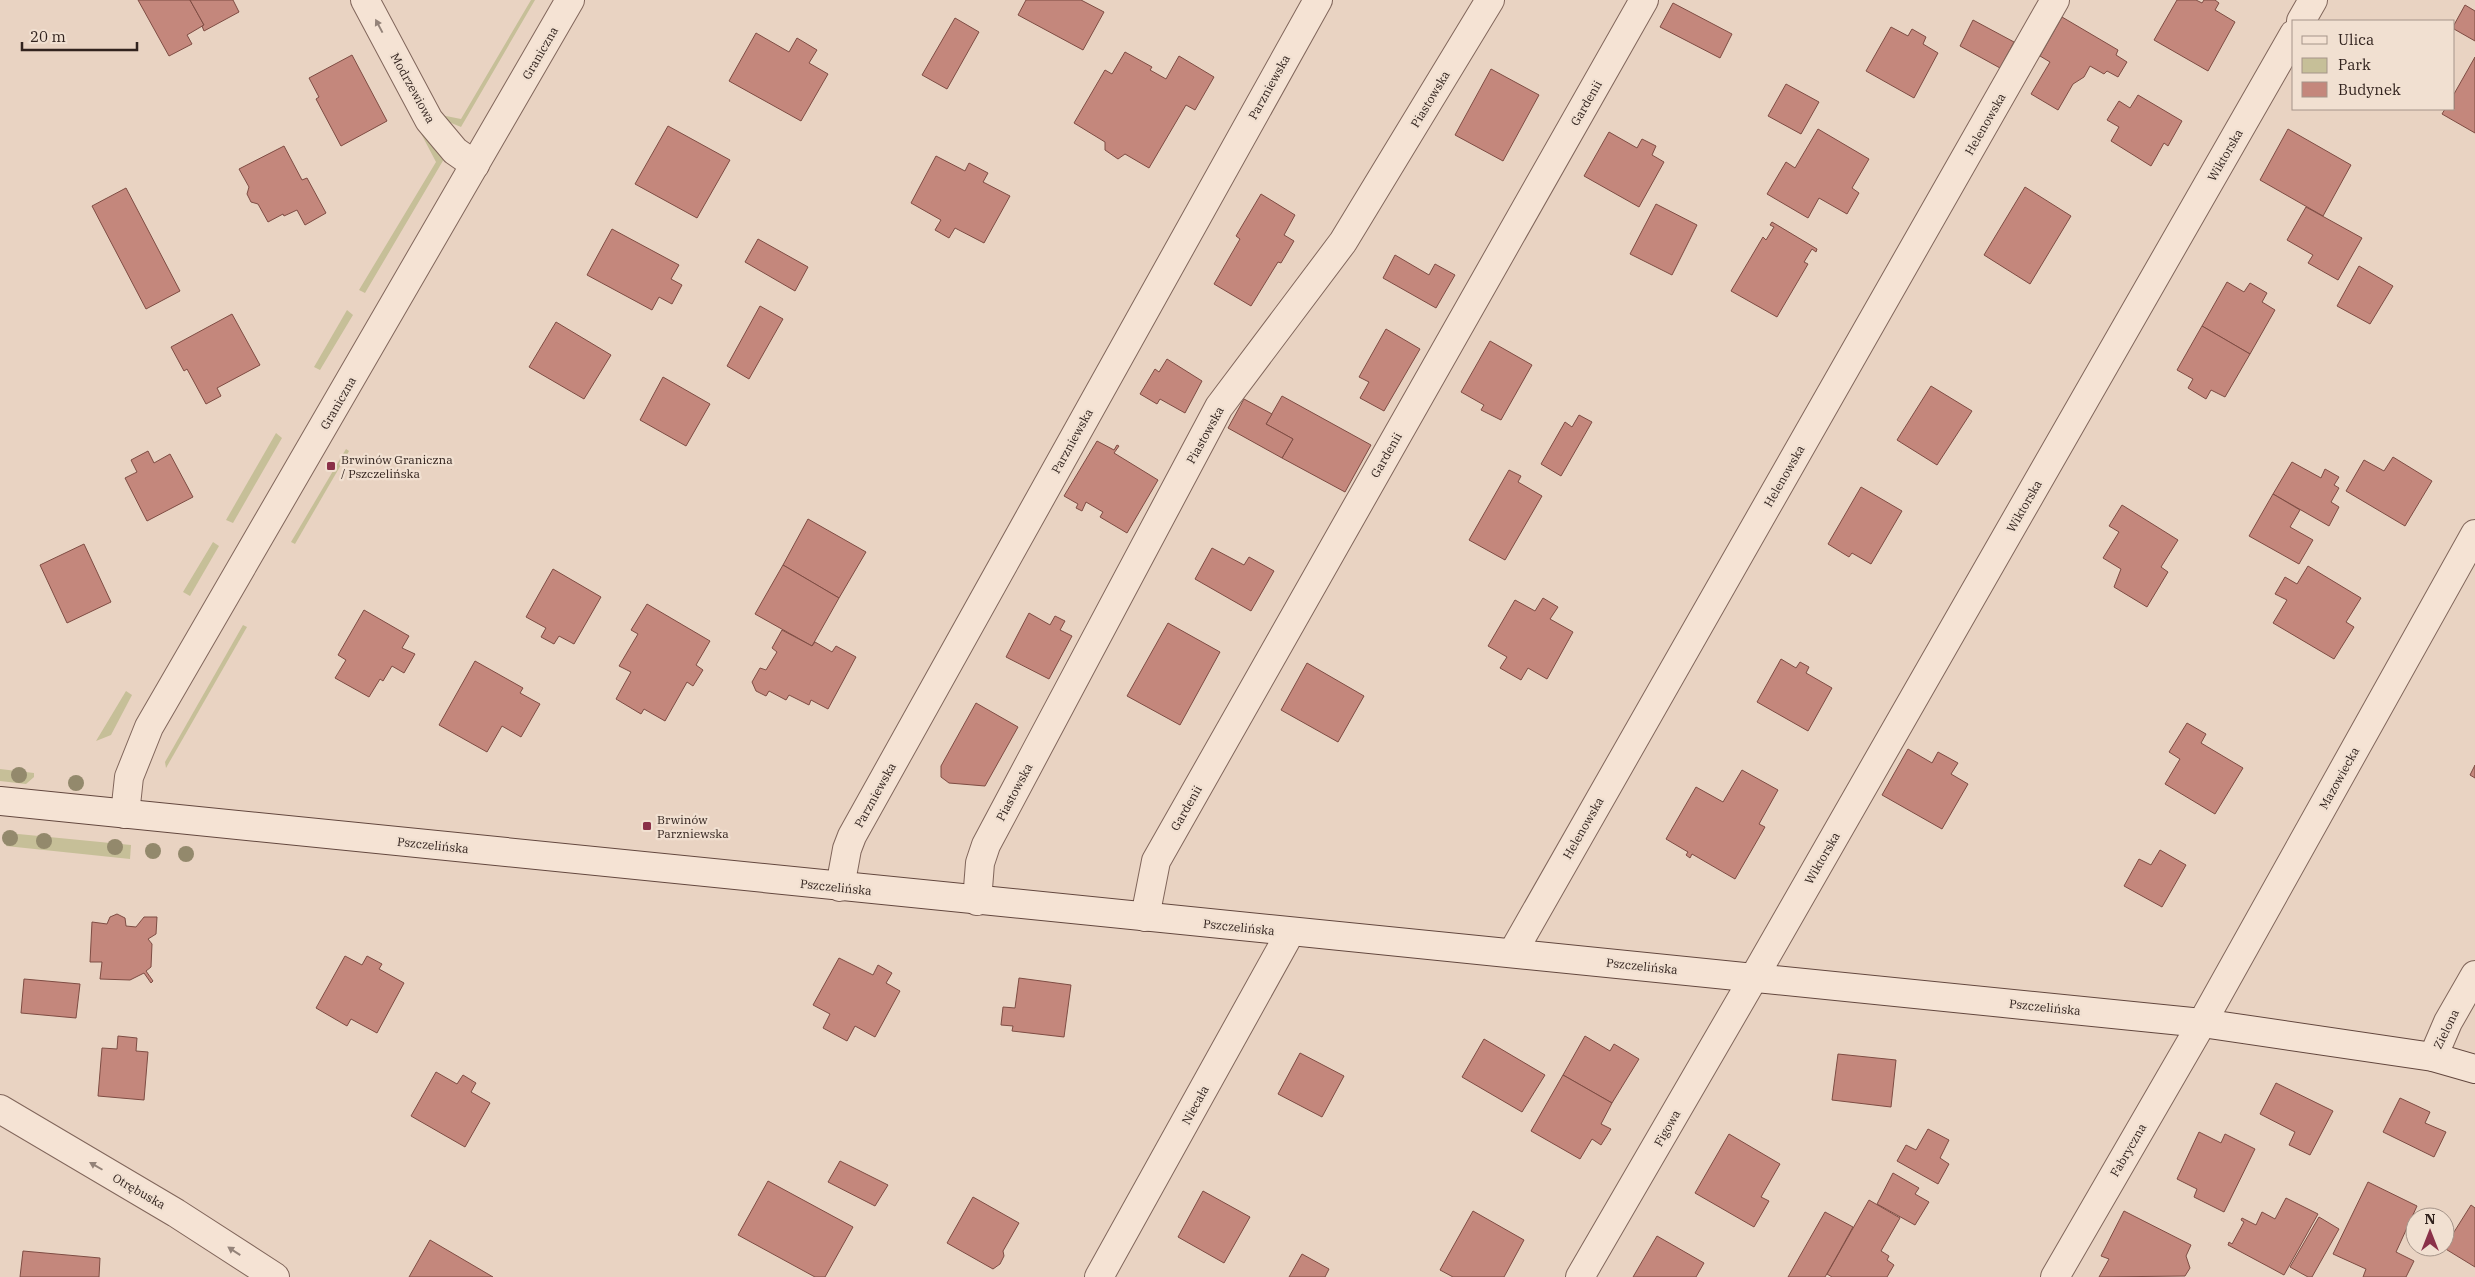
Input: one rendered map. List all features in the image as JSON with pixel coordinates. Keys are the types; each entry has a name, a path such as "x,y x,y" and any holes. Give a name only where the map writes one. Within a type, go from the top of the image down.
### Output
{"street":[{"name":"Modrzewiowa","path":"365,0 429,120 455,151 475,165"},
{"name":"Graniczna","path":"125,814 129,777 149,727 570,0"},
{"name":"Parzniewska","path":"840,887 847,849 852,836 1318,0"},
{"name":"Piastowska","path":"977,901 980,863 986,845 1219,407 1343,242 1490,0"},
{"name":"Gardenii","path":"1145,917 1156,862 1644,0"},
{"name":"Helenowska","path":"1512,952 2055,0"},
{"path":"2302,20 2313,0"},
{"name":"Wiktorska","path":"1754,979 2292,38"},
{"name":"Mazowiecka","path":"2202,1023 2475,534"},
{"name":"Pszczelińska","path":"0,802 1290,933 1512,952 1754,979 2202,1023 2433,1057 2475,1069"},
{"name":"Niecała","path":"1099,1277 1290,933"},
{"name":"Zielona","path":"2433,1057 2448,1022 2475,975"},
{"name":"Figowa","path":"1580,1277 1754,979"},
{"name":"Fabryczna","path":"2055,1277 2202,1023"},
{"name":"Otrębuska","path":"0,1109 176,1213 275,1277"}],"green space":[{"path":"531,0 535,0 461,127 444,120 441,115 461,119"},
{"path":"393,80 444,159 365,293 359,290 436,162"},
{"path":"347,310 353,315 320,370 314,367"},
{"path":"276,433 282,438 233,523 226,520"},
{"path":"346,449 349,451 295,544 291,542"},
{"path":"213,542 219,546 190,596 183,592"},
{"path":"243,625 247,627 166,768 165,762"},
{"path":"126,691 132,695 111,735 96,741"},
{"path":"0,769 34,773 34,777 26,784 0,781"},
{"path":"8,833 131,845 130,859 6,846"}],"building":[{"path":"138,0 190,0 204,25 187,35 192,44 169,56"},
{"path":"190,0 233,0 239,12 204,31 202,26 204,25"},
{"path":"1026,0 1081,0 1104,12 1083,50 1018,15"},
{"path":"2177,0 2196,0 2202,3 2204,0 2215,0 2219,3 2215,10 2235,22 2208,71 2154,40"},
{"path":"1673,3 1732,34 1720,58 1660,27"},
{"path":"2465,5 2475,11 2475,41 2455,30 2455,23"},
{"path":"2062,17 2118,50 2116,55 2127,62 2118,77 2107,71 2104,74 2090,66 2084,77 2073,84 2058,110 2031,94 2050,62 2040,56"},
{"path":"955,18 979,32 947,89 922,75"},
{"path":"1973,20 2014,42 2000,68 1960,46"},
{"path":"1891,27 1908,36 1912,29 1926,37 1923,44 1938,53 1914,98 1866,71"},
{"path":"756,33 789,52 797,38 817,50 809,63 828,74 801,121 729,81"},
{"path":"1125,52 1152,67 1150,70 1166,79 1179,56 1214,77 1195,110 1186,105 1149,168 1125,154 1118,159 1105,150 1105,142 1074,123 1105,70 1112,74"},
{"path":"352,55 387,121 341,146 316,99 319,97 309,78"},
{"path":"2475,57 2475,133 2442,114 2444,110 2455,110 2455,92"},
{"path":"1491,69 1539,95 1503,161 1455,135"},
{"path":"1786,84 1819,102 1801,134 1768,116"},
{"path":"2138,95 2182,121 2168,146 2164,143 2151,166 2111,141 2119,127 2107,120 2119,101 2130,108"},
{"path":"668,126 730,160 697,218 635,184"},
{"path":"1818,129 1869,159 1852,188 1859,193 1847,214 1819,198 1808,218 1767,194 1786,162 1795,168"},
{"path":"2288,129 2351,165 2323,216 2260,180"},
{"path":"1609,132 1637,148 1642,139 1656,146 1652,155 1664,162 1639,207 1584,176"},
{"path":"284,146 302,180 307,178 326,213 305,225 297,210 284,216 283,214 268,222 258,204 251,202 247,194 249,187 239,169"},
{"path":"936,156 965,171 969,163 988,173 983,182 1010,196 984,243 955,228 949,238 935,230 941,220 911,203"},
{"path":"2025,187 2071,216 2030,284 1984,255"},
{"path":"126,188 180,291 146,309 92,206"},
{"path":"1261,194 1295,215 1284,235 1294,241 1281,263 1278,262 1251,306 1214,284 1240,239 1236,236"},
{"path":"1656,204 1697,225 1672,275 1630,254"},
{"path":"2306,207 2362,238 2338,280 2308,263 2313,255 2287,240"},
{"path":"1772,222 1817,249 1816,252 1812,249 1804,262 1808,264 1777,317 1731,291 1763,237 1766,240 1774,227 1770,225"},
{"path":"612,229 679,265 671,279 682,285 672,304 659,297 652,310 587,275"},
{"path":"758,239 808,267 795,291 745,262"},
{"path":"1395,255 1429,275 1435,264 1455,275 1436,308 1383,278"},
{"path":"2359,266 2393,286 2370,324 2337,306"},
{"path":"2227,282 2244,292 2250,283 2267,293 2262,302 2275,310 2250,354 2202,326"},
{"path":"760,306 783,319 749,379 727,366"},
{"path":"232,314 260,365 217,388 221,396 206,404 187,369 184,371 171,347"},
{"path":"556,322 611,355 584,399 529,367"},
{"path":"2202,326 2250,354 2225,397 2211,390 2206,399 2188,388 2193,379 2177,370"},
{"path":"1386,329 1420,349 1384,411 1360,398 1369,382 1359,377"},
{"path":"1490,341 1532,365 1501,420 1481,410 1484,405 1461,392"},
{"path":"1167,359 1202,381 1185,413 1160,399 1157,404 1140,394 1155,369 1159,372"},
{"path":"663,377 710,404 686,446 640,420"},
{"path":"1931,386 1972,411 1937,465 1897,440"},
{"path":"1282,396 1371,445 1345,492 1282,458 1293,439 1266,424"},
{"path":"1244,399 1272,414 1266,424 1293,439 1282,458 1228,428"},
{"path":"1579,415 1592,422 1561,476 1541,464 1565,422 1572,427"},
{"path":"1097,441 1114,450 1117,445 1119,446 1114,453 1158,480 1127,533 1100,517 1103,512 1086,502 1082,511 1076,508 1078,504 1064,496"},
{"path":"148,451 154,463 170,454 193,497 147,521 125,478 137,472 131,460"},
{"path":"2393,457 2432,481 2405,526 2346,491 2364,460 2384,471"},
{"path":"2292,462 2321,478 2325,469 2339,477 2334,485 2339,488 2331,502 2339,507 2329,526 2273,494"},
{"path":"1509,470 1521,476 1518,482 1542,496 1505,560 1469,540"},
{"path":"1861,487 1902,511 1871,564 1852,553 1849,557 1828,544"},
{"path":"2273,494 2300,510 2290,527 2313,540 2299,564 2249,536"},
{"path":"2122,505 2178,540 2161,567 2168,572 2147,607 2114,587 2121,569 2103,558 2119,532 2109,526"},
{"path":"808,519 866,552 839,598 783,565"},
{"path":"84,544 111,602 67,623 40,565"},
{"path":"1212,548 1244,565 1249,557 1274,571 1251,611 1195,579"},
{"path":"783,565 839,598 812,646 755,614"},
{"path":"2308,566 2361,598 2346,622 2354,627 2334,659 2273,623 2287,600 2275,594 2285,577 2297,584"},
{"path":"553,569 601,597 574,644 559,636 554,644 541,637 546,628 526,617"},
{"path":"1543,598 1558,607 1550,619 1573,632 1547,679 1528,668 1521,680 1500,668 1507,657 1488,646 1515,600 1535,611"},
{"path":"647,604 710,641 696,665 703,670 693,686 687,682 665,721 644,709 641,714 616,699 631,672 619,666 638,634 631,630"},
{"path":"364,610 409,636 402,648 415,654 404,673 392,666 383,681 380,679 369,697 335,678 346,660 338,655"},
{"path":"1029,613 1050,625 1055,616 1065,621 1060,630 1072,636 1049,679 1006,657"},
{"path":"1168,623 1220,652 1180,725 1127,696"},
{"path":"782,630 812,646 815,642 832,652 836,646 856,657 828,709 811,700 809,705 789,695 786,700 769,691 766,696 756,691 752,682 760,668 766,670 777,652 772,648"},
{"path":"1781,659 1796,668 1800,662 1809,667 1806,673 1832,688 1808,731 1757,702"},
{"path":"475,661 523,688 520,693 540,704 521,737 502,726 487,752 439,725"},
{"path":"1307,663 1364,696 1338,742 1281,710"},
{"path":"976,703 1018,727 985,786 949,783 941,777 941,766"},
{"path":"2187,723 2206,734 2201,743 2243,768 2215,814 2165,784 2180,759 2169,752"},
{"path":"1908,749 1932,763 1938,752 1958,763 1951,774 1968,784 1942,829 1882,795"},
{"path":"2475,765 2475,778 2470,775"},
{"path":"1742,770 1778,790 1759,824 1765,827 1735,879 1692,854 1690,858 1686,855 1688,852 1666,839 1696,787 1723,802"},
{"path":"2160,850 2186,865 2162,907 2124,886 2139,859 2151,865"},
{"path":"117,914 125,918 126,926 136,927 144,917 157,917 156,934 148,939 152,944 151,967 146,971 153,981 151,983 144,973 130,980 100,979 102,962 90,962 92,922 107,924 110,917"},
{"path":"345,956 362,965 367,956 382,964 379,969 404,983 377,1033 351,1019 347,1026 316,1008"},
{"path":"839,958 873,975 878,965 892,973 886,983 900,991 875,1037 855,1026 847,1041 823,1028 830,1014 813,1005"},
{"path":"1019,978 1071,985 1064,1037 1012,1031 1013,1026 1001,1025 1003,1007 1015,1008"},
{"path":"24,979 80,984 76,1018 21,1013"},
{"path":"118,1036 137,1038 136,1051 148,1052 144,1100 98,1096 102,1048 117,1049"},
{"path":"1585,1036 1610,1051 1614,1044 1639,1059 1612,1103 1563,1075"},
{"path":"1484,1039 1545,1075 1522,1112 1462,1077"},
{"path":"1300,1053 1344,1076 1322,1117 1278,1094"},
{"path":"1838,1054 1896,1060 1891,1107 1832,1100"},
{"path":"436,1072 457,1084 463,1075 476,1083 471,1092 490,1103 465,1147 411,1116"},
{"path":"1563,1075 1612,1103 1601,1124 1611,1129 1601,1145 1592,1139 1580,1159 1531,1131"},
{"path":"2276,1083 2333,1111 2310,1155 2289,1145 2295,1132 2260,1114"},
{"path":"2400,1098 2430,1112 2425,1123 2446,1132 2434,1157 2383,1132"},
{"path":"1928,1129 1949,1140 1940,1158 1949,1164 1938,1184 1897,1161 1906,1145 1916,1150"},
{"path":"2199,1132 2221,1143 2225,1134 2255,1149 2224,1212 2194,1197 2197,1189 2177,1179"},
{"path":"1729,1134 1780,1164 1761,1197 1769,1201 1754,1227 1695,1193"},
{"path":"840,1161 888,1185 875,1206 828,1182"},
{"path":"1893,1173 1919,1188 1915,1194 1929,1202 1915,1225 1877,1204"},
{"path":"768,1181 853,1227 825,1277 815,1277 738,1235"},
{"path":"2368,1182 2417,1206 2405,1207 2405,1232 2396,1252 2414,1261 2406,1277 2363,1277 2366,1269 2333,1254"},
{"path":"1203,1191 1250,1217 1224,1263 1178,1237"},
{"path":"973,1197 1019,1223 1003,1251 1004,1256 1000,1264 993,1269 947,1243"},
{"path":"2286,1198 2318,1214 2284,1275 2228,1245 2229,1242 2232,1244 2244,1222 2241,1220 2242,1218 2256,1225 2262,1212 2275,1219"},
{"path":"1869,1200 1900,1218 1881,1251 1889,1256 1887,1260 1894,1265 1887,1277 1832,1277 1827,1274"},
{"path":"2471,1205 2475,1208 2475,1267 2455,1255 2455,1230"},
{"path":"1473,1211 1524,1240 1504,1277 1453,1277 1440,1270"},
{"path":"2124,1211 2191,1245 2186,1256 2190,1268 2185,1276 2099,1277 2109,1259 2101,1256"},
{"path":"1825,1212 1853,1227 1825,1277 1788,1277"},
{"path":"2319,1217 2339,1229 2312,1277 2308,1277 2290,1267"},
{"path":"1657,1236 1704,1263 1696,1277 1633,1277"},
{"path":"430,1240 493,1277 409,1277"},
{"path":"23,1251 100,1258 99,1277 20,1277"},
{"path":"1302,1254 1329,1269 1325,1277 1289,1277"}],"place":[{"name":"Brwinów Graniczna / Pszczelińska","path":"331,466"},
{"name":"Brwinów Parzniewska","path":"647,826"}]}
